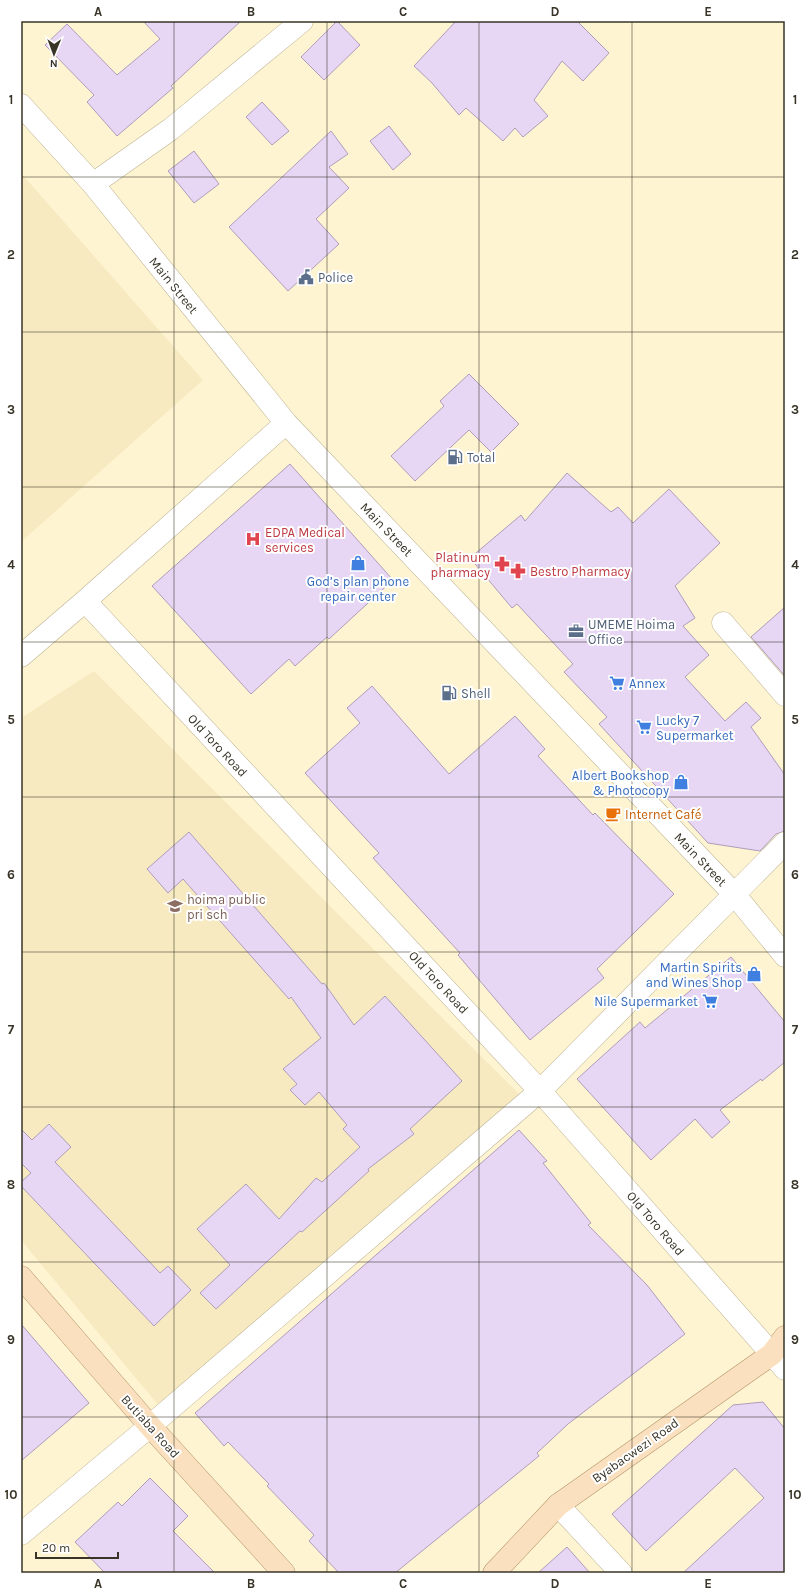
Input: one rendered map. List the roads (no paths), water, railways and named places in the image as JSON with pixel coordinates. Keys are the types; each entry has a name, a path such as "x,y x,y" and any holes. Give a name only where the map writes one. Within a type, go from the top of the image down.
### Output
{"main road":[{"name":"Butiaba Road","path":"21,1277 150,1426 284,1573"},
{"name":"Byabacwezi Road","path":"494,1573 558,1505 778,1362 785,1337"}],"street":[{"path":"93,184 171,129 302,21"},
{"name":"Main Street","path":"21,105 93,184 286,423 734,894 785,956"},
{"path":"21,656 286,423"},
{"name":"Old Toro Road","path":"85,601 540,1091 778,1362"},
{"path":"723,623 785,695"},
{"path":"21,1534 150,1426 540,1091 785,843"},
{"path":"558,1505 621,1573"}],"place":[{"name":"Police","path":"306,277"},
{"name":"Total","path":"455,457"},
{"name":"EDPA Medical services","path":"253,539"},
{"name":"God’s plan phone repair center","path":"358,563"},
{"name":"Platinum pharmacy","path":"502,564"},
{"name":"Bestro Pharmacy","path":"518,571"},
{"name":"UMEME Hoima Office","path":"576,631"},
{"name":"Annex","path":"617,683"},
{"name":"Shell","path":"449,693"},
{"name":"Lucky 7 Supermarket","path":"644,727"},
{"name":"Albert Bookshop & Photocopy","path":"681,782"},
{"name":"Internet Café","path":"613,814"},
{"name":"hoima public pri sch","path":"175,906"},
{"name":"Martin Spirits and Wines Shop","path":"754,974"},
{"name":"Nile Supermarket","path":"710,1001"}]}
